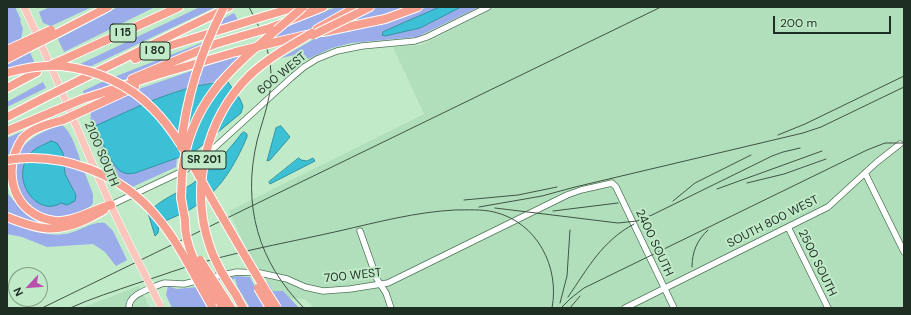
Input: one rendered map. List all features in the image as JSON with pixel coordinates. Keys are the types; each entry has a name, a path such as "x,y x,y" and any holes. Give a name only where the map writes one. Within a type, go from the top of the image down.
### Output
{"highway":[{"path":"7,50 29,44 93,16 108,7"},
{"name":"I 15","path":"7,88 66,58 109,40 179,7"},
{"name":"I 80","path":"80,80 156,50 296,7"},
{"path":"181,182 185,154 190,134 208,97 228,73 303,7"},
{"path":"94,95 216,44 270,28 323,7"},
{"path":"359,9 370,7"},
{"path":"7,131 83,99 191,64 276,42 379,20 418,7"},
{"path":"181,182 179,173 181,140 190,92 205,47 226,8"},
{"name":"I 15","path":"7,117 226,8"},
{"name":"SR 201","path":"244,308 218,265 206,234 201,201 204,160 209,141 216,124 234,94 260,66 286,48 359,9"},
{"path":"7,59 29,44"},
{"path":"111,205 98,208 72,219 57,221 33,215 16,199 11,189 9,177 11,156 22,139 37,129 63,120 191,64"},
{"path":"7,73 30,68 62,66 82,70 101,76 128,89 152,108 169,128 185,151 242,253 277,308"},
{"path":"7,160 30,158 56,160 75,164 117,182 143,202 166,228 213,308"},
{"name":"SR 201","path":"181,182 181,198 185,220 192,244 221,298 231,308"},
{"path":"7,217 43,229 62,229 73,226 100,213 111,205"},
{"path":"220,212 236,248 270,308"},
{"path":"221,298 222,308"}],"main road":[{"name":"2100 SOUTH","path":"24,7 47,55 111,205 160,307"}],"street":[{"name":"600 WEST","path":"111,205 183,172 193,165 213,149 291,78 304,67 317,59 337,51 362,46 406,43 423,39 488,7"},
{"name":"SOUTH 800 WEST","path":"625,308 828,207 865,173 900,144"},
{"path":"865,173 904,252"},
{"name":"700 WEST","path":"129,305 132,297 164,282 190,283 216,275 237,272 260,273 286,279 305,287 323,291 381,285 388,283 567,195 581,190 612,183 616,187"},
{"name":"2400 SOUTH","path":"616,187 674,308"},
{"name":"2500 SOUTH","path":"788,228 828,308"},
{"path":"360,231 374,273 386,293 391,308"}],"shaded area":[{"path":"7,7 15,7 23,29 21,39 7,45"},
{"path":"50,7 92,7 51,26 43,23 39,12"},
{"path":"118,7 155,7 64,52 58,39"},
{"path":"200,7 216,7 87,68 76,66"},
{"path":"337,7 346,7 345,9 304,32 277,38 276,36 289,24"},
{"path":"377,7 407,7 379,17 356,22 357,17"},
{"path":"427,7 479,7 417,37 351,43 332,48 308,59 303,53 281,58 316,38 390,22"},
{"path":"440,7 461,7 420,28 385,36 382,35 383,32"},
{"path":"497,7 904,7 904,308 314,308 305,299 278,298 248,253 229,211 424,114 393,47 421,45"},
{"path":"234,13 238,20 217,27 221,20"},
{"path":"204,42 201,50 121,81 114,77"},
{"path":"30,52 35,64 7,68 7,64"},
{"path":"241,55 214,82 194,87 200,68"},
{"path":"194,70 188,89 177,91 151,102 136,90"},
{"path":"104,81 112,85 84,97 83,91"},
{"path":"43,82 46,88 7,107 7,102"},
{"path":"228,82 243,106 241,113 194,152 133,173 122,172 114,164 95,126 143,104 177,92 211,83"},
{"path":"128,94 143,105 135,173 177,158 176,167 130,188 110,175 90,127 91,111"},
{"path":"58,116 59,118 34,129 7,158 7,138"},
{"path":"61,124 74,142 82,164 17,156 21,149 36,136"},
{"path":"281,126 290,137 270,160 267,161 276,128"},
{"path":"244,132 247,134 247,137 232,167 219,185 203,201 194,207 159,225 158,233 155,236 148,213 152,208 199,179 219,160"},
{"path":"51,141 57,143 63,153 65,174 76,195 75,201 67,205 61,203 51,206 42,205 27,191 23,181 23,170 26,160 34,150"},
{"path":"299,158 307,161 313,158 315,161 270,184 269,182"},
{"path":"24,163 22,173 61,203 76,195 65,174 64,166 84,171 93,194 93,203 91,206 73,215 59,218 36,213 17,192 14,164"},
{"path":"7,190 8,194 26,212 31,216 49,223 49,225 7,214"},
{"path":"7,220 38,232 54,235 74,232 91,224 105,223 113,231 127,260 116,266 105,252 93,244 47,247 22,237 7,234"},
{"path":"231,277 250,277 266,308 250,308 237,286 235,278 233,280"},
{"path":"265,281 273,291 283,291 299,308 282,308"},
{"path":"139,286 150,308 81,308"},
{"path":"168,286 177,289 197,287 210,308 172,308 166,295"}],"tram line":[{"path":"249,7 261,31 269,56 271,73 269,99 257,141 253,165 253,210 265,252 275,272 304,308"}],"railway":[{"path":"42,308 661,7"},
{"path":"778,135 805,124 904,76"},
{"path":"479,207 542,196 803,133 821,127 904,87"},
{"path":"561,308 584,288 867,150 885,143 904,143"},
{"path":"495,208 618,223 637,221 772,156 800,148"},
{"path":"717,189 822,151"},
{"path":"673,201 695,183 751,155"},
{"path":"747,183 784,174 826,159"},
{"path":"464,200 518,195 557,187"},
{"path":"553,211 618,203"},
{"path":"70,308 138,283 189,266 223,257 397,218 455,210 479,210 494,212 509,217 522,225 533,236 542,248 549,262 554,293 552,308"},
{"path":"568,297 596,256 604,247 613,238 634,224"},
{"path":"560,303 567,276 570,230"},
{"path":"692,267 696,247 708,230"},
{"path":"570,308 580,296"}]}
